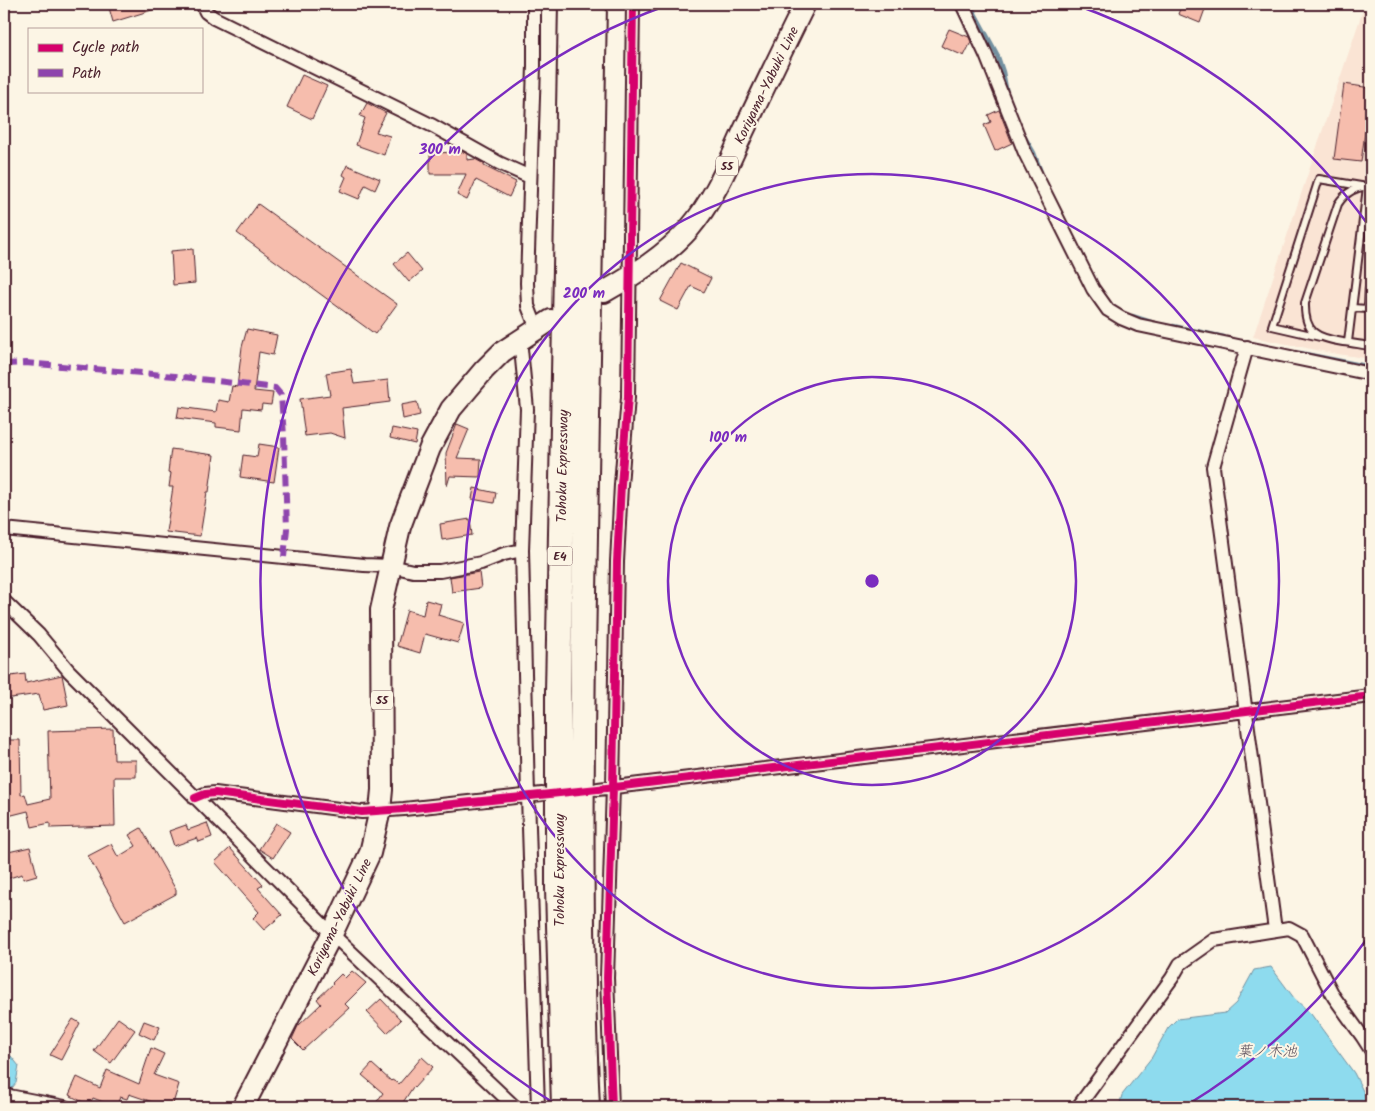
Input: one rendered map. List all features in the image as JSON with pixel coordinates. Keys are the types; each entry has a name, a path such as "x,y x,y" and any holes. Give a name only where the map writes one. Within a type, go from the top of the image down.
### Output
{"highway":[{"name":"Tohoku Expressway","path":"564,1107 558,888 558,692 571,4"},
{"name":"Tohoku Expressway","path":"587,1107 581,801 594,4"}],"main road":[{"name":"Koriyama-Yabuki Line","path":"604,292 630,277 674,244 688,229 711,198 805,4"},
{"name":"Koriyama-Yabuki Line","path":"243,1107 332,934 370,853 380,810 382,610 406,508 430,448 451,409 502,352 536,329"}],"street":[{"path":"202,4 206,12 214,18 433,126 499,163 530,177"},
{"path":"534,4 527,283 528,306 536,329 527,409 522,550 538,1107"},
{"path":"612,1107 607,978 617,562 628,396 633,4"},
{"path":"962,4 986,55 1025,153 1092,289 1104,306 1121,318 1138,325 1371,374"},
{"path":"1247,348 1213,467 1275,930"},
{"path":"4,529 391,566 413,571 440,571 481,563 504,554 522,550"},
{"path":"4,601 39,635 69,671 332,934 515,1107"},
{"path":"598,789 1371,696"},
{"path":"195,798 205,794 215,794 362,812 542,794"},
{"path":"1078,1107 1161,994 1180,964 1214,940 1288,928 1302,935 1334,998 1371,1050"},
{"path":"4,1095 65,1107"}],"lane":[{"path":"1369,187 1319,179 1272,326 1371,346"},
{"path":"1348,342 1369,187"},
{"path":"1320,337 1308,326 1305,303 1338,204 1356,188 1369,187"},
{"path":"1352,308 1368,309 1369,290 1371,290"}],"shaded area":[{"path":"1365,4 1371,4 1371,359 1253,337"}],"water":[{"name":"葉ノ木池","path":"1271,967 1294,998 1311,1014 1354,1073 1371,1107 1119,1107 1122,1095 1152,1057 1168,1028 1177,1019 1225,1013 1236,1003 1254,970"},
{"path":"4,1054 11,1056 19,1066 16,1083 9,1092 4,1091"}],"building":[{"path":"108,4 165,4 165,6 113,22"},
{"path":"1182,4 1192,4 1205,9 1200,23 1178,14"},
{"path":"949,29 969,37 971,42 964,56 941,46"},
{"path":"302,75 327,86 312,119 287,107"},
{"path":"1344,84 1371,88 1361,162 1334,159"},
{"path":"367,103 386,113 376,132 390,136 384,155 356,145 365,118 360,116"},
{"path":"999,110 1012,143 995,151 984,125 991,122 988,115"},
{"path":"464,152 467,154 467,160 475,159 484,164 484,166 516,182 509,197 476,180 467,200 457,195 466,174 430,174 430,153"},
{"path":"347,165 380,179 375,190 365,185 359,199 340,191 346,177 343,175"},
{"path":"258,204 397,304 375,334 237,233"},
{"path":"193,249 195,283 173,285 171,251"},
{"path":"407,253 422,271 409,282 394,264"},
{"path":"681,263 711,278 704,292 691,286 678,310 660,301"},
{"path":"247,329 277,335 273,355 259,352 254,391 273,393 271,405 262,404 261,410 243,408 241,430 216,427 216,423 177,418 179,407 216,412 218,400 229,402 232,386 237,387 242,347"},
{"path":"351,369 354,384 388,380 390,402 342,408 345,438 330,433 305,436 300,399 330,395 326,373"},
{"path":"417,402 420,415 403,419 401,405"},
{"path":"457,424 469,429 457,458 481,459 480,477 450,476 447,486 446,453"},
{"path":"392,428 417,433 415,444 390,438"},
{"path":"259,444 279,447 274,482 240,477 243,455 257,457"},
{"path":"171,449 214,455 200,536 166,532 173,487 169,487 171,473 168,472"},
{"path":"474,488 496,493 494,503 472,499"},
{"path":"470,519 472,535 442,540 440,524"},
{"path":"479,572 481,588 452,592 450,577"},
{"path":"426,600 441,604 438,615 464,623 458,643 425,634 420,653 397,646 407,610 423,615"},
{"path":"25,674 26,683 62,675 68,705 43,710 39,694 4,699 4,677"},
{"path":"113,729 114,760 136,760 136,777 114,777 115,826 50,828 50,823 32,827 28,811 4,817 4,740 20,740 21,795 25,794 28,804 50,799 48,731"},
{"path":"207,823 212,837 199,842 197,838 174,846 169,831 186,825 188,830"},
{"path":"276,823 290,832 273,858 259,849"},
{"path":"141,828 176,890 176,894 125,922 88,856 111,844 118,857 136,846 129,835"},
{"path":"30,847 37,875 23,879 22,874 6,879 4,853"},
{"path":"230,848 263,885 258,888 282,915 264,930 253,918 259,912 215,862"},
{"path":"352,971 366,983 345,1004 349,1008 303,1050 292,1039 298,1026 321,1004 317,999 332,983 341,974 345,978"},
{"path":"381,999 401,1020 387,1033 367,1012"},
{"path":"118,1018 135,1030 111,1063 94,1051"},
{"path":"73,1019 80,1023 61,1060 50,1055"},
{"path":"144,1021 160,1027 154,1040 139,1033"},
{"path":"151,1048 164,1054 154,1075 179,1084 172,1107 129,1094 127,1099 120,1097 116,1107 93,1098 89,1105 69,1095 77,1077 100,1088 107,1070 139,1084"},
{"path":"422,1057 433,1067 413,1087 400,1107 373,1107 383,1093 362,1075 372,1064 391,1081 399,1084"}],"waterway":[{"path":"970,4 997,54 1007,94"},
{"path":"1024,136 1034,153 1041,172"},
{"path":"1132,316 1151,322"},
{"path":"1173,326 1224,337"},
{"path":"1300,353 1371,367"}],"marked path":[{"path":"4,364 26,363 175,376 275,388 281,395 284,436 287,529 284,557"}],"cycle path":[{"path":"612,1107 607,978 617,562 628,397 633,4"},
{"path":"195,798 215,793 362,812 404,809 598,789 1371,696"}]}
